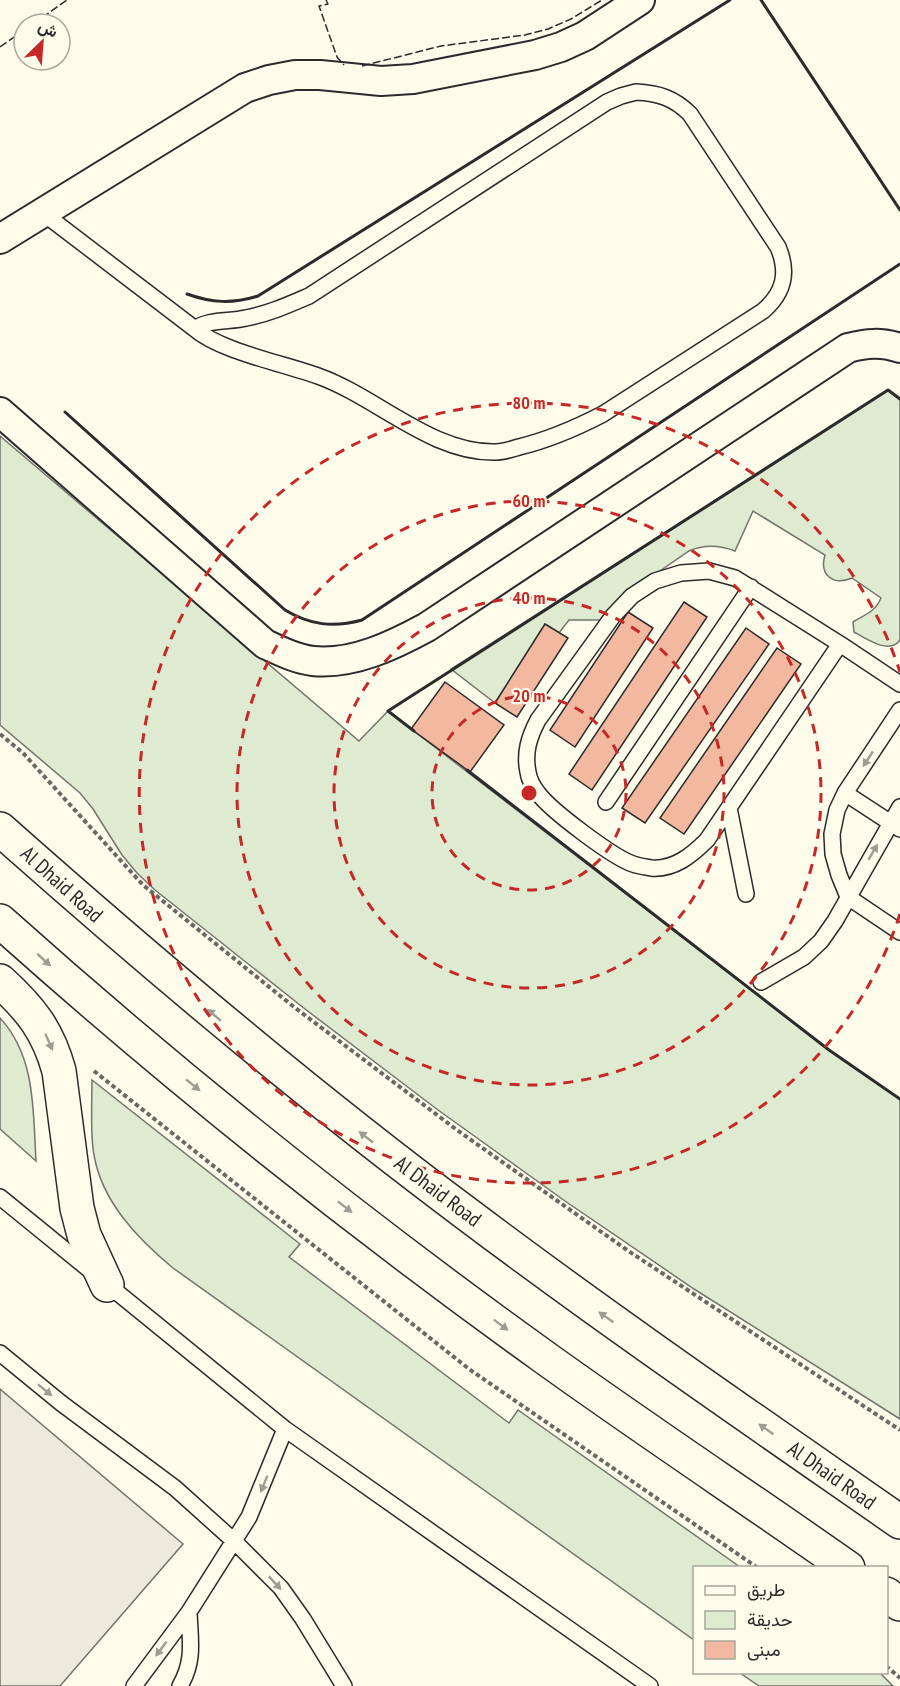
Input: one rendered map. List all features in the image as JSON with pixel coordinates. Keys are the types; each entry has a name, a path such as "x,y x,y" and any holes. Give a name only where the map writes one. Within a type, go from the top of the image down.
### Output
{"highway":[{"name":"Al Dhaid Road","path":"0,829 126,940 341,1118 590,1306 900,1522"},
{"path":"0,921 60,975 188,1081 411,1257 544,1357 845,1566"},
{"path":"0,981 33,1014 53,1050 59,1071 77,1208 84,1234 107,1285"}],"street":[{"path":"0,239 245,88 295,75 381,81 413,79 535,55 585,36 640,0"},
{"path":"0,412 265,644 288,655 313,661 338,660 399,641 428,627 848,348 867,343 887,344 900,348"}],"lane":[{"path":"43,213 195,329 204,335 247,353 320,376 349,389 421,431 449,443 497,452 549,439 603,414 763,311 779,294 785,270 778,247 690,114 666,96 651,92 636,92 608,102 309,296 266,314 205,324 195,329"},
{"path":"840,644 707,840 692,855 674,865 653,868 632,864 614,854 550,806 537,792 528,775 526,756 529,737 538,720 613,616 632,596 655,581 681,573 709,571 735,578 840,644 900,684"},
{"path":"606,802 751,587"},
{"path":"900,710 845,793 837,810 832,834 833,854 848,897 900,932"},
{"path":"845,793 895,826"},
{"path":"761,982 804,957 821,941 895,826 900,807"},
{"path":"729,808 746,894"},
{"path":"0,1197 285,1430 650,1686"},
{"path":"0,1353 175,1488 234,1541 281,1588 344,1686"},
{"path":"134,1686 189,1612 249,1517 285,1430"},
{"path":"180,1686 188,1673 191,1654 189,1612"}],"path":[{"path":"0,734 23,753 143,885 294,1007 457,1130 627,1250 900,1430"},
{"path":"53,1050 66,1049 469,1369 755,1566"},
{"path":"888,1667 900,1678"}],"green space":[{"path":"888,390 900,399 900,640 896,644 884,646 854,632 853,622 873,610 881,598 852,578 839,581 829,577 824,568 825,555 753,511 735,551 712,546 689,551 641,584 605,618 569,620 559,633 545,624 495,703 451,669"},
{"path":"0,436 359,741 388,711 829,1050 900,1099 900,1419 694,1289 565,1201 438,1110 305,1009 155,890 122,855 80,793 0,725"},
{"path":"0,1018 12,1033 26,1067 33,1104 36,1161 0,1129"},
{"path":"92,1080 300,1244 289,1257 509,1423 518,1410 739,1566 693,1566 693,1639 160,1257 123,1218 105,1188 94,1155 91,1118"},
{"path":"741,1674 881,1674 893,1686 759,1686"}],"shaded area":[{"path":"0,1389 183,1544 60,1686 0,1686"}],"building":[{"path":"684,602 707,617 592,790 569,774"},
{"path":"628,612 653,628 575,747 550,730"},
{"path":"545,624 568,638 517,717 495,703"},
{"path":"746,628 769,644 645,823 622,808"},
{"path":"777,648 801,664 684,834 660,818"},
{"path":"445,682 504,725 470,772 411,729"}],"fence":[{"path":"50,12 67,0"},
{"path":"326,0 328,4 319,6 337,57 344,65"},
{"path":"362,66 441,46 525,35 548,29 571,19 602,0"},
{"path":"0,47 12,38"}],"wall":[{"path":"187,294 222,301 258,296 730,0"},
{"path":"761,0 900,210"},
{"path":"65,412 285,610 313,622 341,624 362,620 900,264"},
{"path":"414,731 388,711 888,390 900,399"},
{"path":"467,770 829,1050 900,1099"}]}
